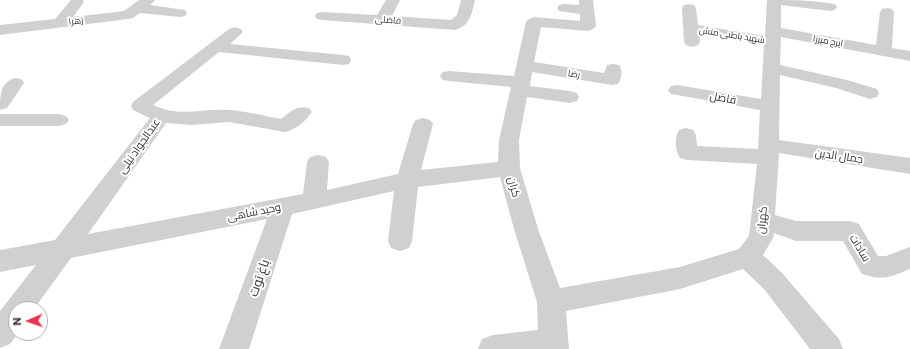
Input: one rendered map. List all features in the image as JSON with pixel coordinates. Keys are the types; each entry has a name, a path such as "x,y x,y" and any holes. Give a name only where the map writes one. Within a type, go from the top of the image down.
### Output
{"street":[{"path":"382,20 393,0"},
{"name":"فاضلی","path":"322,16 455,25 464,17 468,0"},
{"path":"775,0 830,7"},
{"name":"کهران","path":"748,257 761,238 768,151 772,36 775,0"},
{"path":"60,23 77,2"},
{"path":"142,4 180,13"},
{"name":"زهرا","path":"0,30 128,15 142,4"},
{"path":"564,8 586,5"},
{"name":"کران","path":"553,346 551,302 526,229 509,168 509,140 534,22 588,26 586,5"},
{"name":"شهید باطنی منش","path":"689,8 692,35 772,36"},
{"path":"884,51 887,12"},
{"name":"عبدالجواد نیلی","path":"24,301 60,250 139,148 161,116 140,106 235,32"},
{"name":"ایرج میرزا","path":"772,36 884,51 910,56"},
{"path":"215,47 343,60"},
{"path":"771,68 840,78 870,93"},
{"name":"رضا","path":"522,80 612,80 613,69"},
{"path":"449,76 522,80 570,97"},
{"path":"0,104 15,83"},
{"name":"فاضل","path":"677,90 770,106"},
{"path":"161,116 192,119 229,116 286,126 302,112"},
{"path":"0,120 59,120"},
{"path":"400,241 407,180 423,124"},
{"name":"جمال الدین","path":"686,134 687,153 768,151 910,166"},
{"path":"314,201 318,162"},
{"name":"وحید شاهی","path":"0,261 314,201 407,180 509,168"},
{"name":"باغ توت","path":"234,349 283,207"},
{"name":"سادات","path":"762,220 796,231 850,231 871,266 887,267 910,258"},
{"path":"551,302 680,278 748,257 773,281 828,349"},
{"path":"0,334 8,323"},
{"path":"493,349 553,346"}]}
